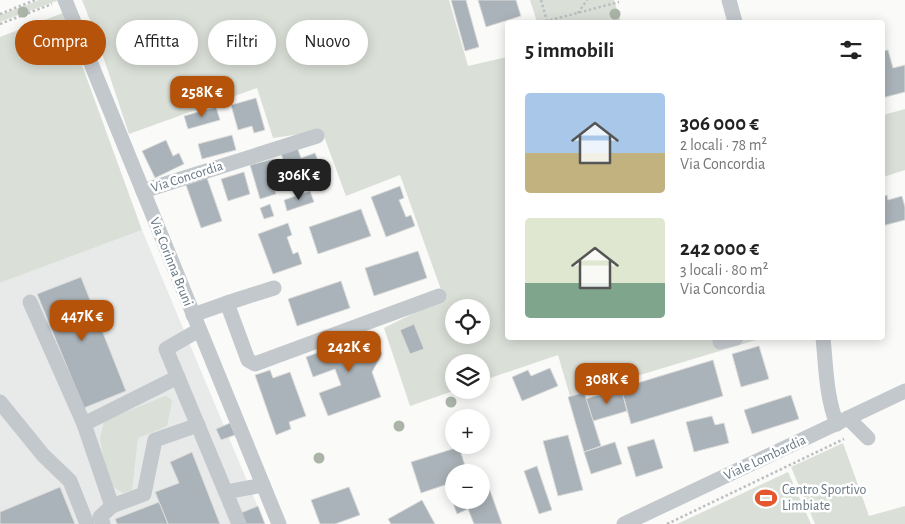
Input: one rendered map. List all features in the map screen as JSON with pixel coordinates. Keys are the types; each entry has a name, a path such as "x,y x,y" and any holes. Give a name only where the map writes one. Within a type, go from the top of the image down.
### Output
{"street":[{"name":"Via Corinna Bruni","path":"63,0 279,524"},
{"path":"729,0 734,20"},
{"name":"Via Concordia","path":"142,191 318,136"},
{"path":"193,315 274,288"},
{"path":"228,303 248,360 255,364 438,296"},
{"path":"30,302 84,424 112,506"},
{"path":"199,330 166,349 239,524"},
{"path":"720,342 728,340"},
{"path":"823,340 833,414 868,438"},
{"path":"84,424 178,377"},
{"name":"Viale Lombardia","path":"624,524 905,391"},
{"path":"0,402 43,455 70,482 87,524"},
{"path":"103,524 100,517 112,506 144,494 154,440 198,425"},
{"path":"226,492 263,485"}],"path":[{"path":"0,14 35,0"},
{"path":"0,24 63,0"},
{"path":"541,0 547,20"},
{"path":"578,13 587,0"},
{"path":"551,20 619,2"},
{"path":"667,524 844,439"}],"shaded area":[{"path":"39,0 59,0 0,22 0,15"},
{"path":"82,0 449,0 468,66 505,57 505,340 719,340 718,348 744,340 756,340 570,396 558,355 490,378 490,354 445,354 445,394 410,406 384,328 444,298 400,175 346,196 322,131 273,138 257,88 129,134 106,65 106,20 90,20"},
{"path":"530,0 614,0 620,20 536,20"},
{"path":"63,13 66,20 45,20"},
{"path":"15,31 15,65 82,65 142,230 0,283 0,37"},
{"path":"905,109 905,170 885,176 885,114"},
{"path":"142,230 265,524 0,524 0,283"},
{"path":"165,396 171,399 172,402 167,426 138,438 132,490 123,493 111,485 104,461 100,439 104,421"},
{"path":"843,443 869,516 905,506 905,524 815,524 791,467"},
{"name":"Centro Sportivo Limbiate","path":"788,472 811,524 677,524"}],"building":[{"path":"451,0 466,0 479,47 465,51"},
{"path":"478,0 516,0 521,16 486,27"},
{"path":"885,50 888,50 893,68 905,65 905,92 885,97"},
{"path":"256,98 265,130 254,133 252,126 238,130 231,105"},
{"path":"216,107 220,120 188,129 184,116"},
{"path":"232,135 236,150 202,159 198,144"},
{"path":"166,140 173,156 179,153 184,164 155,178 142,151"},
{"path":"297,147 301,158 315,153 323,173 293,185 281,154"},
{"path":"273,159 279,183 273,185 276,194 260,199 250,165"},
{"path":"244,172 250,194 228,201 221,179"},
{"path":"207,178 222,221 201,228 186,185"},
{"path":"400,186 404,198 399,200 406,217 411,215 415,226 386,237 371,197"},
{"path":"310,191 314,202 287,211 284,200"},
{"path":"887,195 888,200 902,196 905,207 905,220 885,225 885,196"},
{"path":"270,204 274,216 264,219 260,208"},
{"path":"361,209 371,236 318,254 309,227"},
{"path":"288,223 292,235 287,237 293,254 298,252 302,264 273,274 258,234"},
{"path":"418,251 427,278 374,296 365,268"},
{"path":"81,277 126,391 84,408 37,294"},
{"path":"341,281 350,308 297,326 288,299"},
{"path":"414,324 424,349 410,354 400,330"},
{"path":"374,332 382,354 372,372 381,397 328,416 319,393 341,385 335,369 313,377 306,357"},
{"path":"759,346 769,379 741,387 732,354"},
{"path":"713,360 723,396 631,424 621,388"},
{"path":"550,368 558,386 522,401 512,377 528,370 531,376"},
{"path":"270,370 273,378 290,372 306,416 289,422 291,429 276,435 255,375"},
{"path":"621,388 627,411 593,421 586,399"},
{"path":"584,392 601,446 584,452 568,397"},
{"path":"791,395 799,419 752,434 744,410"},
{"path":"712,416 715,425 724,423 729,443 694,452 686,422"},
{"path":"230,423 235,435 221,440 216,429"},
{"path":"568,435 583,490 558,496 543,441"},
{"path":"654,439 663,468 636,477 627,447"},
{"path":"615,442 622,464 591,474 584,452"},
{"path":"445,451 445,454 461,454 464,464 445,464 445,485 421,493 411,462"},
{"path":"192,452 220,524 168,524 155,492 179,483 170,462"},
{"path":"537,466 552,510 539,514 524,471"},
{"path":"60,487 75,524 0,524 0,512"},
{"path":"349,487 360,515 335,524 320,524 311,500"},
{"path":"490,490 502,524 474,524 468,509 490,509"},
{"path":"422,500 435,524 391,524 388,519"},
{"path":"159,502 168,524 117,524 115,519"},
{"path":"258,506 265,524 242,524 238,514"},
{"path":"455,509 468,509 457,514"}],"place":[{"name":"Centro Sportivo Limbiate","path":"766,498"}]}
